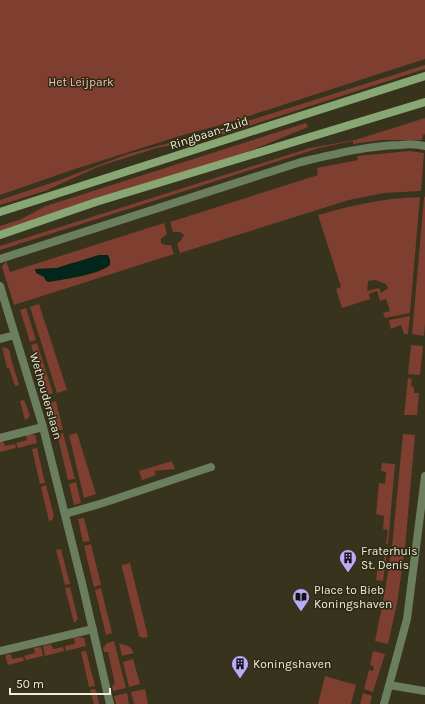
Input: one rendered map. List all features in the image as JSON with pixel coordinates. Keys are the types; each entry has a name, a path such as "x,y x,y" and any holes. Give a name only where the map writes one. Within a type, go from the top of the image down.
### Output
{"main road":[{"name":"Ringbaan-Zuid","path":"0,212 425,76"},
{"path":"0,235 104,200 425,102"}],"street":[{"path":"0,259 301,162 346,151 389,145 419,144 425,146"},
{"name":"Wethouderslaan","path":"0,286 43,427 110,704"},
{"path":"0,339 15,335"},
{"path":"0,438 43,427"},
{"path":"65,514 211,467"},
{"path":"384,704 407,619 425,476"},
{"path":"0,651 93,629"},
{"path":"389,685 425,691"}],"green space":[{"name":"Het Leijpark","path":"0,0 425,0 425,59 224,124 183,135 72,170 0,195"},
{"path":"425,65 425,69 215,137 157,148 100,166 45,191 0,205 0,200 57,181 128,154 222,129"},
{"path":"425,118 425,134 423,135 422,140 381,140 353,144 353,141 319,148 0,250 0,246 310,148 355,140"},
{"path":"306,123 308,127 245,153 0,231 0,226 19,220 46,206"},
{"path":"410,151 424,153 421,191 384,193 349,200 180,253 177,244 184,235 180,232 173,232 170,222 318,175 317,168 358,160 357,156"},
{"path":"420,197 410,313 385,318 383,313 390,311 386,299 380,301 377,291 369,294 370,299 342,308 336,289 341,287 318,215 369,203","holes":["375,280 386,284 388,288 381,293 379,288 367,291 368,281"]},
{"path":"424,197 425,323 424,336 412,334"},
{"path":"164,223 167,234 161,239 161,243 171,245 174,254 14,305 2,267 6,261 10,272","holes":["74,262 46,280 40,269 57,268"]},
{"path":"39,304 67,390 57,393 30,307"},
{"path":"26,308 36,340 30,342 20,310"},
{"path":"410,316 408,334 404,334 401,325 391,329 389,320"},
{"path":"37,343 53,393 47,395 31,345"},
{"path":"411,345 423,346 420,375 408,374"},
{"path":"2,347 7,348 10,351 19,385 15,386 9,368 7,368"},
{"path":"408,378 412,379 411,386 414,387 414,393 419,393 417,415 404,415"},
{"path":"24,400 30,415 25,420 20,401"},
{"path":"56,401 63,430 56,430 49,403"},
{"path":"63,433 75,479 68,480 57,434"},
{"path":"77,433 96,494 84,498 69,435"},
{"path":"403,434 415,435 405,548 392,546"},
{"path":"26,435 35,435 37,443 18,448 16,443 27,440"},
{"path":"3,441 5,446 15,444 16,448 0,452 0,442"},
{"path":"37,448 45,483 40,484 32,449"},
{"path":"172,461 175,469 154,471 156,475 142,480 139,471"},
{"path":"382,463 395,464 388,544 386,544 388,530 383,529 384,516 376,514 379,483 385,484 386,472 381,471"},
{"path":"76,482 81,503 74,505 69,484"},
{"path":"46,485 54,516 52,520 49,521 41,487"},
{"path":"84,518 90,541 83,542 78,519"},
{"path":"91,544 101,585 94,587 84,546"},
{"path":"61,549 70,584 65,585 56,550"},
{"path":"385,552 387,552 383,581 376,580 378,566 383,567"},
{"path":"391,552 404,554 397,604 388,644 375,641"},
{"path":"130,563 148,637 143,638 139,636 122,567 122,565"},
{"path":"70,587 78,619 74,623 65,588"},
{"path":"101,588 112,633 106,635 95,590"},
{"path":"74,638 84,638 86,646 66,651 65,646 75,644"},
{"path":"114,641 126,688 113,691 112,686 115,684 108,652 104,652 103,648 107,643"},
{"path":"119,643 130,647 134,653 122,656"},
{"path":"51,644 53,649 63,647 64,651 45,656 43,646"},
{"path":"41,647 43,656 26,660 24,656 35,653 34,648"},
{"path":"86,651 95,686 89,687 81,652"},
{"path":"373,651 385,654 373,692 364,689 369,670 373,671 374,667 370,665"},
{"path":"11,654 12,659 23,657 24,661 8,665 5,655"},
{"path":"133,659 140,684 129,687 123,662"},
{"path":"325,676 356,685 351,704 318,704"},
{"path":"145,689 148,704 134,704 131,692"},
{"path":"90,690 96,690 99,704 94,704"},
{"path":"127,693 129,704 116,704 114,696"},
{"path":"363,693 372,696 370,704 360,704"}],"shaded area":[{"path":"99,255 108,255 110,265 90,274 49,282 46,281 44,277 36,273 35,269 57,268"}],"place":[{"name":"Fraterhuis St. Denis","path":"348,573"},
{"name":"Place to Bieb Koningshaven","path":"301,612"},
{"name":"Koningshaven","path":"240,679"}]}
